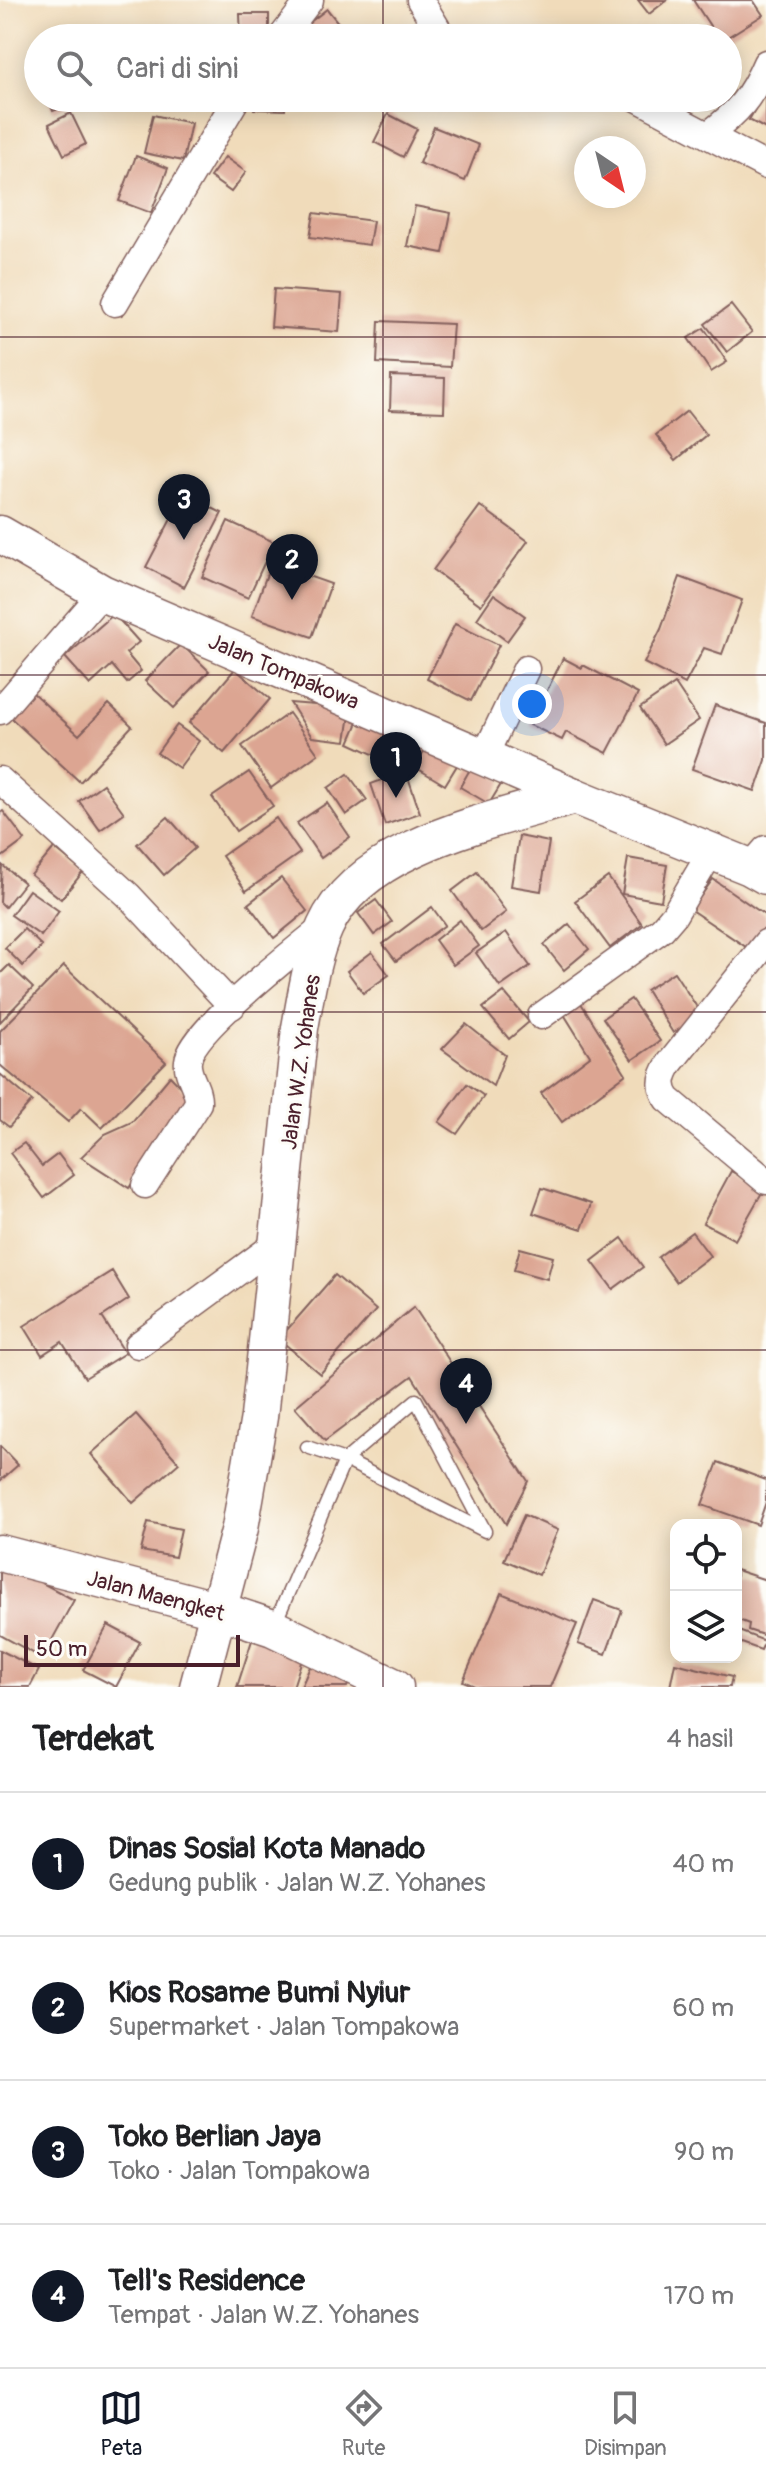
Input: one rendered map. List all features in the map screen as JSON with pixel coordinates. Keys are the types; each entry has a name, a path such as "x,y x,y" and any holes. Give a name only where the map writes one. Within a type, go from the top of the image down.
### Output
{"street":[{"path":"292,24 310,0"},
{"path":"420,0 435,24"},
{"path":"742,106 754,90 766,63"},
{"path":"115,303 229,112"},
{"path":"664,112 766,166"},
{"path":"708,135 738,112"},
{"name":"Jalan Tompakowa","path":"0,534 102,593 574,796"},
{"path":"0,711 102,593"},
{"path":"484,757 526,669"},
{"path":"0,780 128,895 232,1006"},
{"path":"574,796 711,852 761,864"},
{"name":"Jalan W.Z. Yohanes","path":"198,1687 240,1528 259,1417 300,1028 307,986 325,926 352,890 390,860 424,843 574,796"},
{"path":"541,1016 662,929 674,915 711,852"},
{"path":"145,1185 198,1103 197,1088 188,1071 187,1061 191,1050 268,971 325,926"},
{"path":"766,943 670,1063 662,1079 668,1099 766,1181"},
{"path":"138,1345 276,1244"},
{"name":"Jalan Maengket","path":"0,1553 219,1610 273,1628 395,1687"}],"lane":[{"path":"273,1628 345,1460 416,1400 485,1531 345,1460 307,1447"}],"building":[{"path":"638,0 667,0 649,14"},
{"path":"693,0 753,0 763,15 742,28 742,24 709,24"},
{"path":"327,9 339,24 308,24"},
{"path":"240,14 269,14 269,24 240,24"},
{"path":"766,90 766,129 749,120"},
{"path":"71,113 86,144 64,155 49,124"},
{"path":"388,114 417,129 403,157 374,142"},
{"path":"153,115 191,123 183,161 144,153"},
{"path":"434,127 479,145 465,181 419,163"},
{"path":"136,156 168,168 151,213 119,201"},
{"path":"225,157 246,172 231,192 210,177"},
{"path":"415,206 451,213 443,253 407,246"},
{"path":"314,213 373,221 369,245 310,237"},
{"path":"274,289 342,294 339,332 271,327"},
{"path":"731,305 752,332 727,352 705,324"},
{"path":"379,321 453,324 450,367 377,363"},
{"path":"704,328 727,362 711,372 688,338"},
{"path":"391,376 445,378 444,412 390,410"},
{"path":"687,411 706,435 676,460 656,435"},
{"path":"184,494 222,513 184,587 146,567"},
{"path":"480,506 528,541 481,605 433,570"},
{"path":"228,521 274,542 248,598 202,577"},
{"path":"271,563 331,584 312,637 252,616"},
{"path":"680,577 742,600 722,654 704,648 685,684 644,663 661,629"},
{"path":"494,594 525,616 507,641 477,619"},
{"path":"114,614 139,642 126,653 141,671 127,683 112,665 90,685 65,657"},
{"path":"455,624 499,645 471,701 427,679"},
{"path":"181,644 209,671 174,708 145,681"},
{"path":"563,658 638,694 607,753 566,732 562,740 530,725"},
{"path":"235,669 270,699 224,753 189,723"},
{"path":"675,684 699,720 664,744 640,708"},
{"path":"33,693 79,735 109,704 132,726 80,782 10,717"},
{"path":"290,703 351,708 346,741 312,737"},
{"path":"715,705 766,723 766,760 755,791 692,769"},
{"path":"289,713 318,754 271,788 242,746"},
{"path":"362,713 389,725 375,755 349,743"},
{"path":"177,725 199,741 179,768 157,753"},
{"path":"397,727 422,740 406,768 382,754"},
{"path":"428,744 459,762 445,785 415,767"},
{"path":"473,764 503,781 489,804 460,787"},
{"path":"406,771 420,813 385,825 371,784"},
{"path":"249,772 273,806 236,831 212,797"},
{"path":"348,774 367,800 346,815 328,788"},
{"path":"103,784 124,813 100,830 79,801"},
{"path":"327,803 350,837 321,858 297,823"},
{"path":"3,811 25,840 2,857 0,813"},
{"path":"168,817 195,848 164,875 137,844"},
{"path":"276,818 300,853 246,891 222,856"},
{"path":"519,836 549,842 541,891 511,886"},
{"path":"54,848 83,872 61,899 31,875"},
{"path":"628,858 667,865 661,901 622,894"},
{"path":"2,865 24,883 5,907 0,902"},
{"path":"477,872 506,912 481,931 452,891"},
{"path":"608,877 642,924 610,948 575,901"},
{"path":"281,878 307,911 274,938 248,904"},
{"path":"713,879 766,916 766,937 755,953 691,910"},
{"path":"29,890 59,911 41,936 11,915"},
{"path":"376,900 392,922 374,935 358,913"},
{"path":"432,907 445,925 396,961 383,944"},
{"path":"460,920 479,946 453,965 435,940"},
{"path":"569,924 589,949 564,970 544,945"},
{"path":"24,929 42,946 23,966 5,948"},
{"path":"506,932 530,966 500,987 476,953"},
{"path":"372,952 389,975 363,993 347,971"},
{"path":"9,965 33,988 0,1022 0,974"},
{"path":"64,966 166,1062 102,1128 81,1108 68,1122 0,1065 0,1031"},
{"path":"674,972 702,1015 673,1033 646,990"},
{"path":"504,992 529,1022 509,1039 483,1008"},
{"path":"631,999 660,1041 632,1060 603,1018"},
{"path":"579,1000 626,1074 562,1122 541,1093 590,1056 562,1011"},
{"path":"466,1024 505,1055 493,1086 442,1049"},
{"path":"0,1074 32,1101 9,1127 0,1120"},
{"path":"170,1076 189,1096 129,1188 81,1157 105,1134 132,1122"},
{"path":"467,1084 484,1096 457,1134 439,1122"},
{"path":"24,1143 42,1166 58,1154 74,1175 44,1198 10,1153"},
{"path":"731,1171 764,1189 735,1240 703,1223"},
{"path":"542,1188 591,1204 582,1229 533,1213"},
{"path":"692,1232 710,1256 676,1282 658,1257"},
{"path":"622,1238 643,1267 613,1289 592,1261"},
{"path":"520,1248 553,1257 547,1279 514,1270"},
{"path":"112,1271 129,1299 102,1317 125,1353 85,1378 62,1342 42,1355 24,1326"},
{"path":"335,1275 376,1310 320,1374 279,1339"},
{"path":"414,1307 528,1481 506,1524 412,1376 325,1441 295,1407"},
{"path":"136,1414 179,1463 133,1503 91,1454"},
{"path":"0,1446 18,1465 0,1481"},
{"path":"718,1462 766,1480 766,1502 758,1525 702,1505"},
{"path":"524,1515 558,1530 539,1575 504,1560"},
{"path":"148,1522 181,1529 175,1557 141,1551"},
{"path":"5,1563 74,1600 42,1658 0,1635 0,1573"},
{"path":"742,1572 766,1580 766,1636 748,1630 749,1624 742,1621"},
{"path":"501,1593 577,1624 550,1687 477,1687 463,1681"},
{"path":"594,1600 622,1610 606,1654 578,1644"},
{"path":"108,1625 140,1642 116,1687 83,1670"},
{"path":"742,1632 765,1641 761,1650 742,1643"},
{"path":"254,1634 305,1650 293,1687 237,1687"},
{"path":"0,1650 39,1670 30,1687 0,1687"},
{"path":"313,1660 352,1677 347,1687 301,1687"},
{"path":"675,1663 732,1677 730,1687 670,1687"}],"place":[{"name":"Toko Berlian Jaya","path":"184,540"},
{"name":"Kios Rosame Bumi Nyiur","path":"292,600"},
{"name":"Dinas Sosial Kota Manado","path":"396,798"},
{"name":"Tell's Residence","path":"466,1424"}]}
